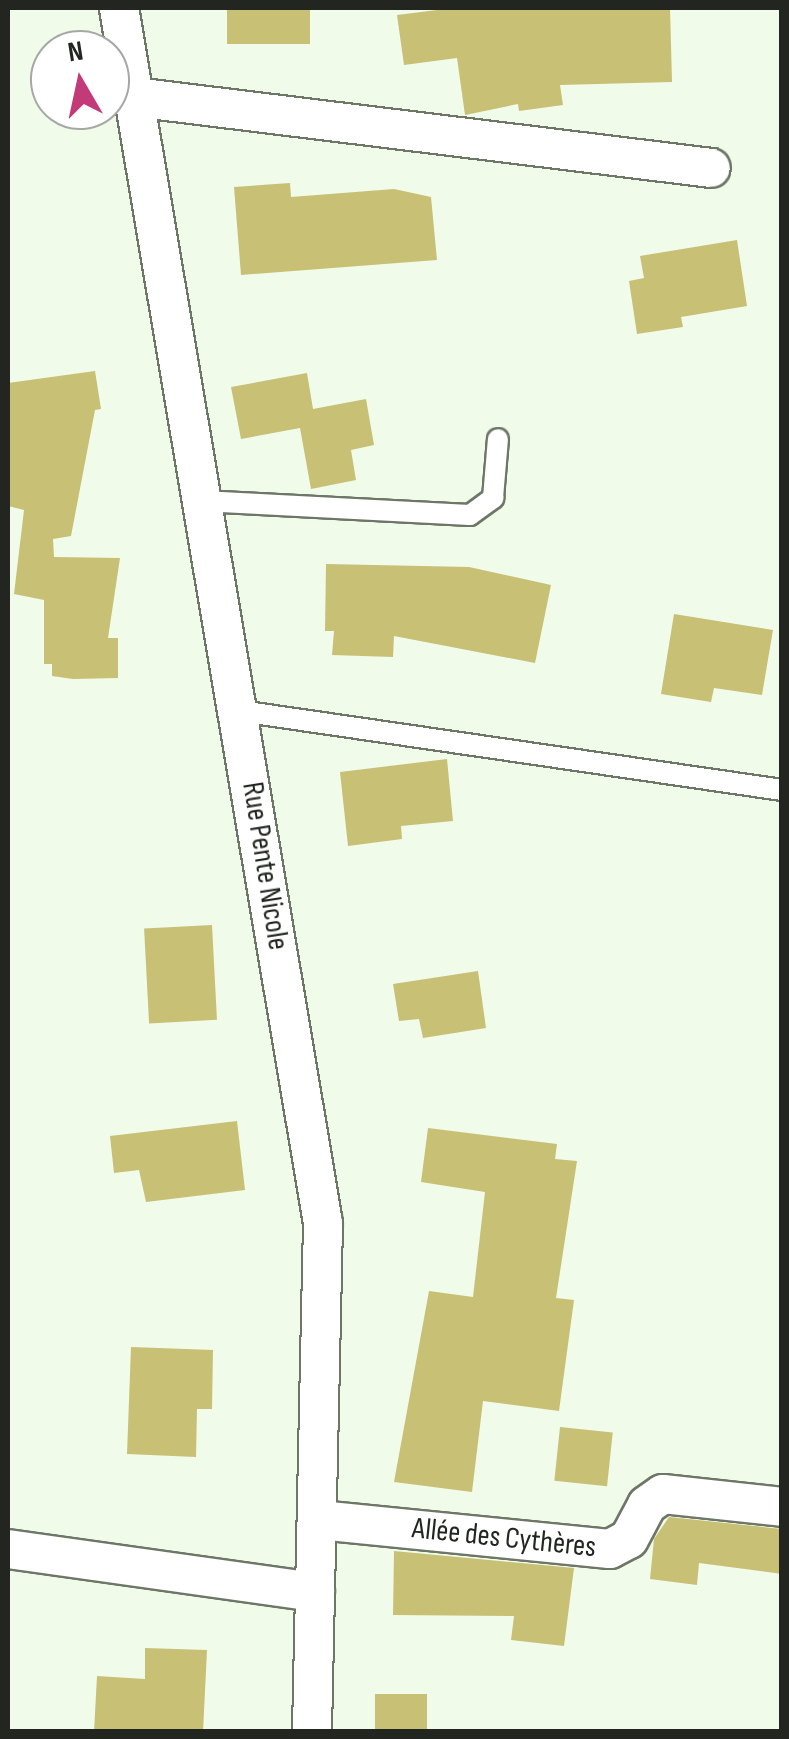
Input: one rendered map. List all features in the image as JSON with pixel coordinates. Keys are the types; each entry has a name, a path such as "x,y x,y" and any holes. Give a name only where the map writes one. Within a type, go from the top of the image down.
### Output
{"street":[{"name":"Rue Pente Nicole","path":"119,8 324,1222 312,1732"},
{"path":"134,97 710,168"},
{"name":"Allée des Cythères","path":"319,1520 610,1549 630,1538 647,1505 663,1494 782,1507"},
{"path":"8,1549 315,1592"}],"lane":[{"path":"202,502 470,515 493,498 498,439"},
{"path":"240,711 782,790"}],"building":[{"path":"227,8 310,8 310,44 227,44"},
{"path":"453,8 670,8 672,82 560,85 563,105 519,111 518,104 465,115 457,58 404,65 397,15"},
{"path":"290,183 291,197 394,189 431,197 437,260 241,275 234,187"},
{"path":"737,240 747,306 681,317 683,327 637,334 629,281 644,278 640,256"},
{"path":"95,371 101,409 95,410 71,536 53,539 54,557 120,558 108,638 118,638 118,678 73,679 52,676 52,664 44,664 44,600 14,594 24,510 8,506 8,383"},
{"path":"307,373 313,409 366,399 374,445 351,450 356,480 311,489 300,428 241,439 231,387"},
{"path":"326,564 469,567 551,585 535,663 394,636 393,657 332,655 334,631 325,631"},
{"path":"674,614 773,630 762,695 714,688 711,702 661,694"},
{"path":"447,759 453,821 401,826 402,839 348,846 340,772"},
{"path":"212,925 217,1020 149,1023 144,929"},
{"path":"478,971 486,1028 423,1038 419,1019 399,1021 393,984"},
{"path":"237,1121 245,1190 146,1202 139,1170 114,1173 110,1136"},
{"path":"428,1128 557,1144 555,1159 577,1161 556,1298 574,1300 559,1411 483,1401 472,1492 394,1482 429,1291 473,1297 485,1192 421,1182"},
{"path":"131,1347 213,1350 212,1409 197,1409 196,1457 127,1454"},
{"path":"560,1427 613,1433 607,1486 554,1481"},
{"path":"669,1517 782,1529 782,1574 699,1563 697,1585 650,1579 654,1539"},
{"path":"394,1551 574,1568 564,1646 511,1640 514,1616 393,1615"},
{"path":"145,1648 207,1650 203,1732 94,1732 97,1676 145,1679"},
{"path":"375,1694 427,1694 427,1732 375,1732"}]}
